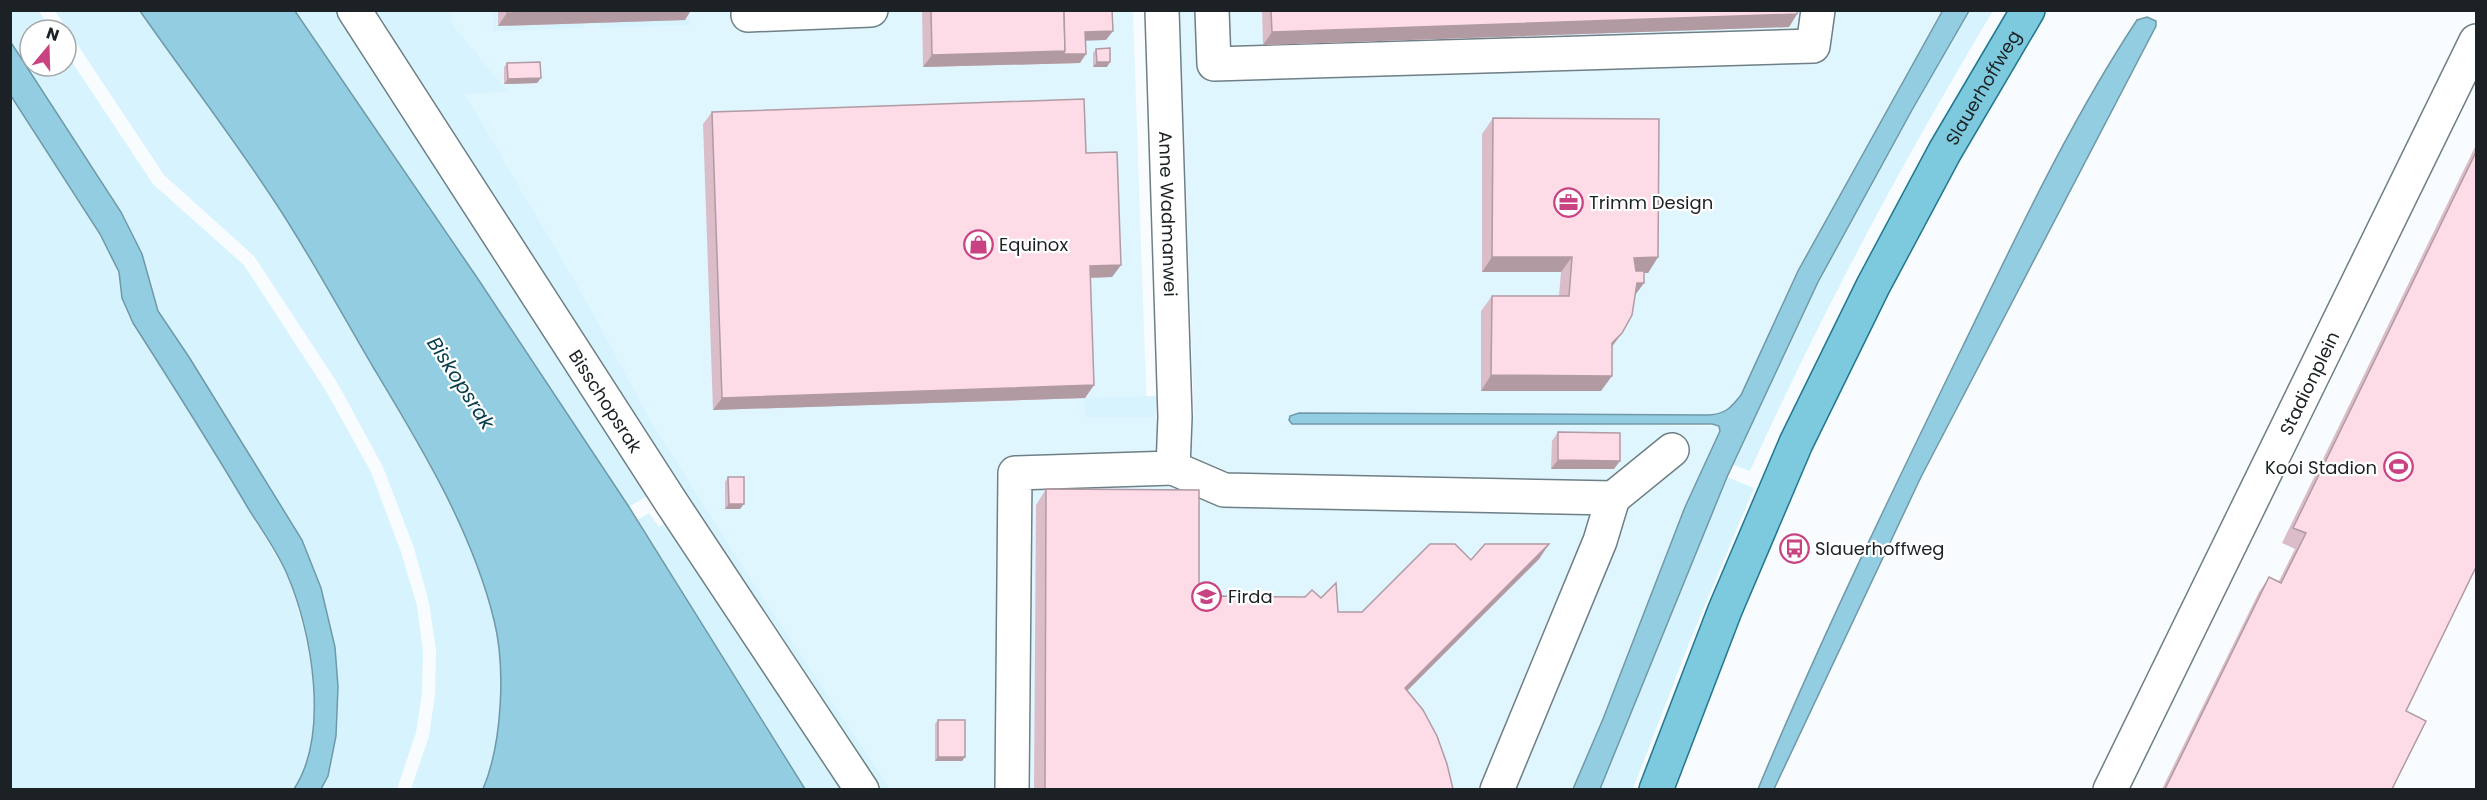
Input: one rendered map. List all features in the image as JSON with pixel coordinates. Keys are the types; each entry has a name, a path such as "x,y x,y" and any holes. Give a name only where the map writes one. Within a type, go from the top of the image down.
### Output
{"main road":[{"name":"Slauerhoffweg","path":"1656,789 1725,610 1796,444 1945,151 2028,10"}],"street":[{"name":"Bisschopsrak","path":"354,10 677,512 862,789"},
{"path":"748,15 871,10"},
{"name":"Anne Wadmanwei","path":"1162,10 1175,417 1173,468"},
{"path":"1212,10 1214,64 1813,46 1818,10"},
{"name":"Stadionplein","path":"2110,789 2476,41"},
{"path":"1497,789 1600,541 1613,498 1672,450"},
{"path":"1012,789 1015,473 1173,468 1224,490 1613,498"}],"shaded area":[{"path":"11,11 39,11 43,18 18,18 18,52 11,41"},
{"path":"55,11 140,11 241,151 286,219 426,458 443,489 472,554 484,587 498,639 501,683 498,728 483,789 411,789 429,736 435,694 436,650 429,603 414,548 383,467 338,384 254,256 164,175 78,46 78,18 60,18"},
{"path":"295,11 341,11 649,495 629,507 478,279"},
{"path":"368,11 452,11 453,25 508,92 465,94 595,316 649,417 739,560 891,789 876,789"},
{"path":"411,11 1133,11 1147,416 1194,417 1180,11 1943,11 1798,271 1741,395 1731,409 1721,414 1709,415 1299,413 1290,416 1289,420 1719,426 1720,431 1685,507 1573,790 891,789 739,560 649,417 595,316"},
{"path":"493,11 497,11 498,27 583,23 584,28 493,31"},
{"path":"685,11 690,11 690,25 600,28 600,23 685,20"},
{"path":"1969,11 1993,11 1865,237 1750,471 1733,465 1818,282"},
{"path":"78,71 153,184 244,265 326,391 371,472 401,552 417,606 423,650 422,693 416,733 397,789 321,789 328,776 321,588 302,540 158,311 121,212 35,78 78,78"},
{"path":"10,96 100,234 119,272 122,298 287,574 309,653 314,711 312,739 306,765 294,789 11,789"},
{"path":"1157,396 1156,417 1085,417 1084,398"},
{"path":"1727,477 1754,488 1690,641 1633,789 1600,790"},
{"path":"649,513 659,527 668,521 848,789 805,789 637,520"}],"water":[{"path":"1943,10 1969,11 1818,282 1727,477 1600,789 1573,789 1603,719 1685,507 1720,431 1719,426 1712,424 1292,424 1289,420 1290,416 1299,413 1709,415 1727,410 1741,395 1798,271"},
{"name":"Biskopsrak","path":"140,11 295,11 478,279 629,507 805,789 483,789 498,728 500,660 494,620 484,586 458,521 409,427 286,219 241,151"},
{"path":"2147,17 2156,21 2156,26 1921,477 1774,789 1758,789 1857,567 2023,223 2112,59 2137,20"},
{"path":"10,41 18,53 18,78 34,78 121,212 142,254 158,311 302,540 321,588 335,647 338,687 336,736 328,776 321,789 294,789 305,766 312,740 314,712 310,653 304,624 287,574 269,540 133,323 122,298 119,272 100,234 11,96"}],"building":[{"path":"507,10 592,10 507,13"},
{"path":"931,10 1064,10 1065,51 932,55"},
{"path":"1064,10 1112,10 1113,31 1085,32 1086,54 1063,54 1065,51"},
{"path":"1271,10 1797,10 1797,14 1272,32"},
{"path":"1110,48 1110,62 1097,62 1096,49"},
{"path":"540,62 541,78 508,79 507,63"},
{"path":"1084,99 1086,153 1117,152 1121,265 1090,266 1094,385 722,398 712,112"},
{"path":"1493,118 1659,119 1658,257 1634,258 1636,271 1644,271 1644,283 1637,283 1632,315 1622,333 1612,343 1612,376 1491,375 1492,296 1569,296 1572,257 1492,257"},
{"name":"Kooi Stadion","path":"2476,152 2476,567 2406,711 2426,721 2392,789 2165,789 2269,577 2281,583 2306,533 2293,528"},
{"path":"1558,432 1620,433 1620,461 1558,460"},
{"path":"728,477 744,477 744,504 729,504"},
{"path":"1046,489 1199,490 1199,600 1211,600 1211,596 1305,597 1312,590 1321,598 1336,583 1338,612 1362,612 1430,544 1455,544 1471,560 1485,544 1549,544 1405,688 1423,710 1437,736 1453,789 1045,789"},
{"path":"938,720 965,720 965,757 938,757"}],"place":[{"name":"Trimm Design","path":"1568,202"},
{"name":"Equinox","path":"978,244"},
{"name":"Kooi Stadion","path":"2398,467"},
{"name":"Slauerhoffweg","path":"1794,548"},
{"name":"Firda","path":"1207,596"}]}
